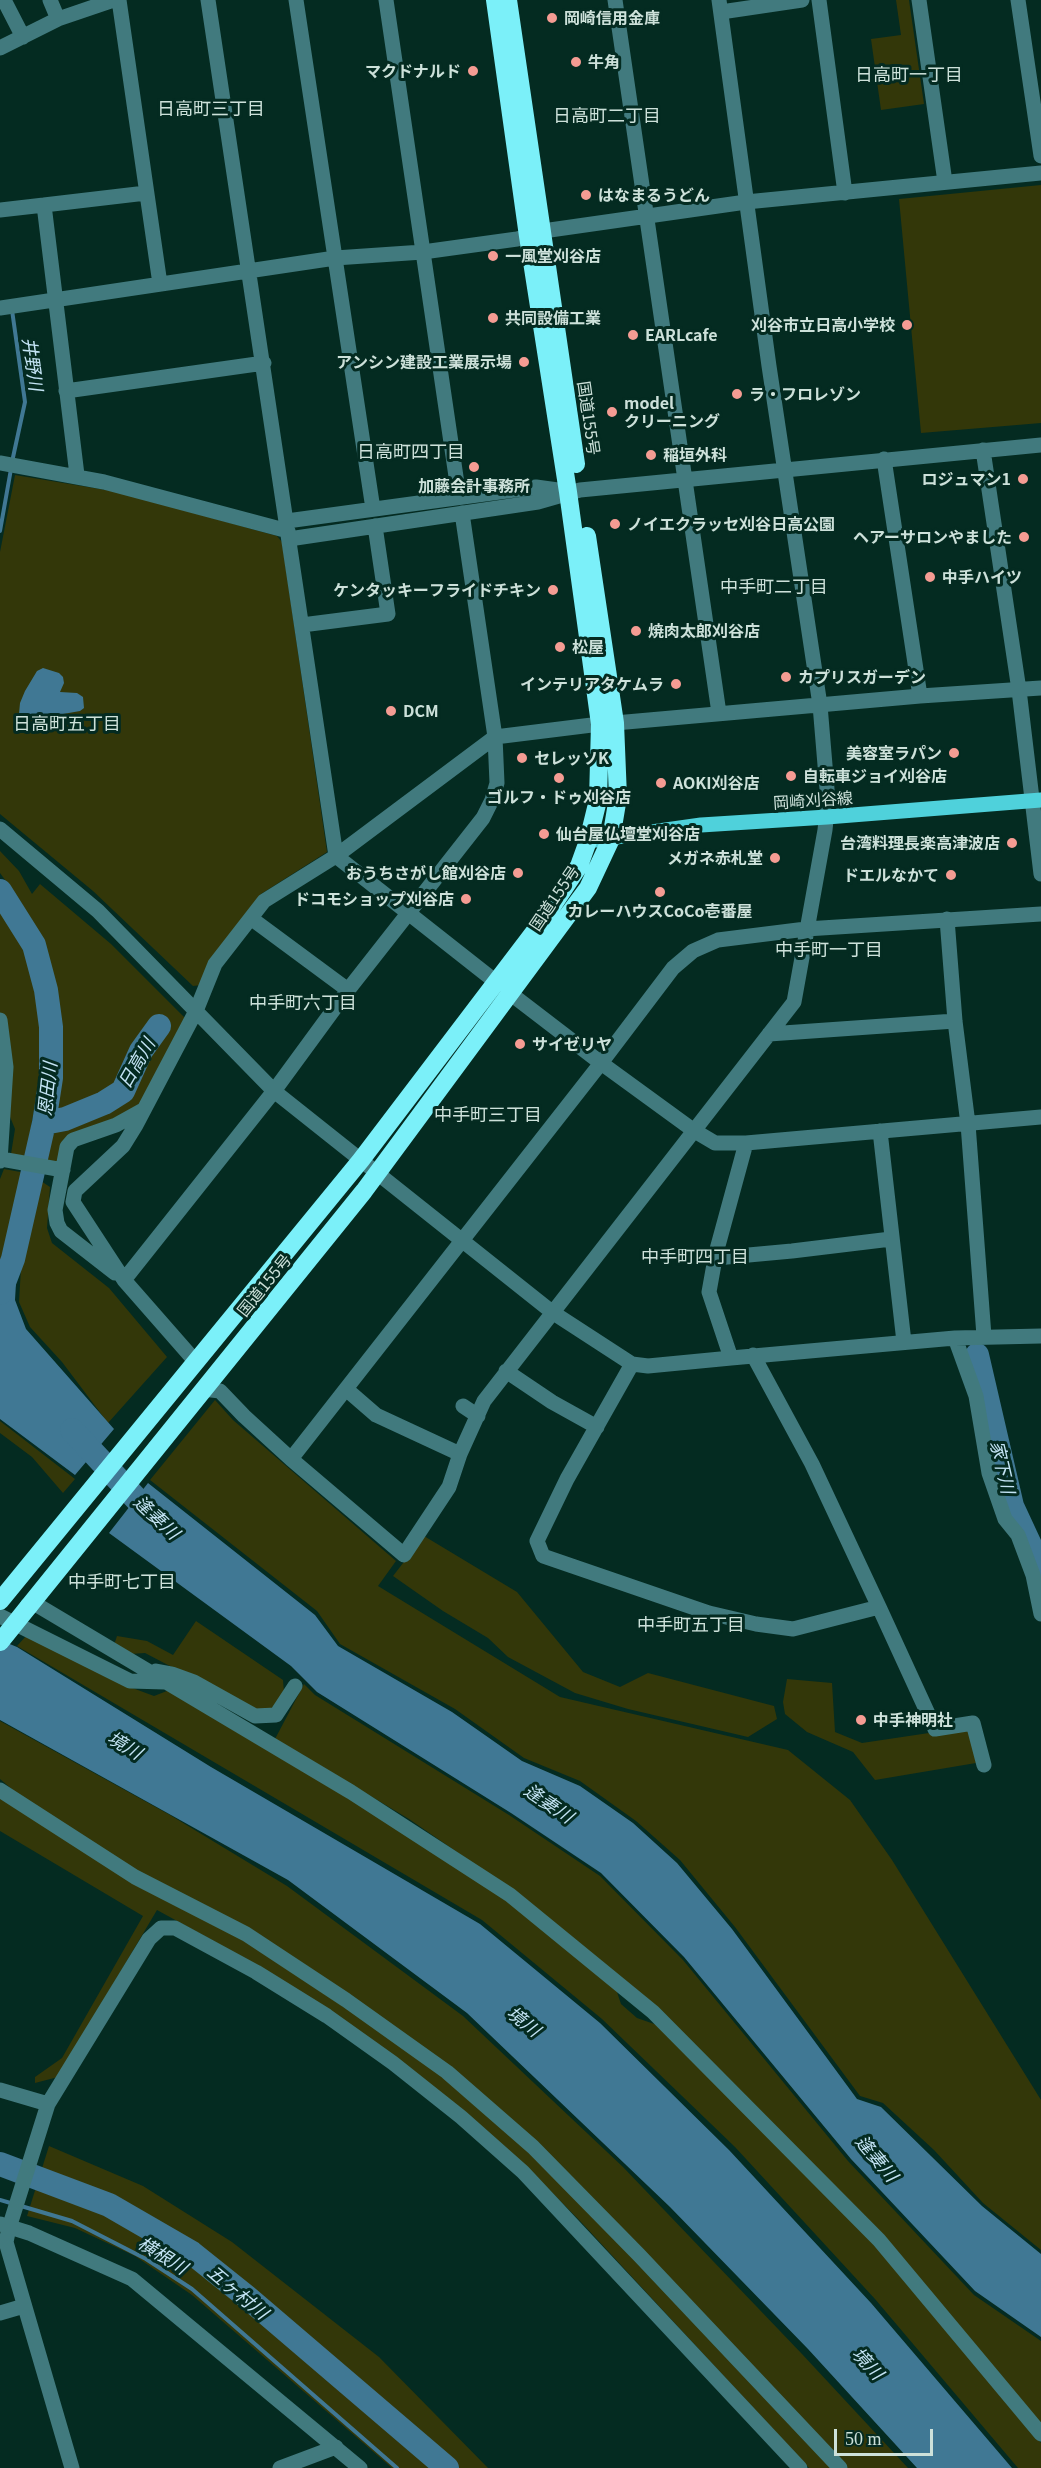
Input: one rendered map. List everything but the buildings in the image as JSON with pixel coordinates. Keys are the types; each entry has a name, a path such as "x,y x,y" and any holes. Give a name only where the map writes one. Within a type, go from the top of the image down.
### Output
{"highway":[{"name":"国道155号","path":"0,1641 304,1267 377,1172 588,888 610,839 618,797 608,723 535,234 495,0"},
{"name":"国道155号","path":"508,0 535,234"},
{"name":"国道155号","path":"5,1591 361,1160 541,923 579,866 588,841 598,800 608,723"}],"main road":[{"name":"岡崎刈谷線","path":"588,841 701,825 828,818 1037,800"}],"street":[{"path":"4,0 23,37"},
{"path":"50,0 58,19"},
{"path":"0,48 58,19 114,0"},
{"path":"119,0 160,284"},
{"path":"208,0 336,856 496,982"},
{"path":"296,0 373,509"},
{"path":"386,0 459,497"},
{"path":"615,0 719,713"},
{"path":"204,1389 220,1391 291,1459 404,1555 449,1487 460,1454 484,1401 794,1002 828,818 828,801 820,705 746,202 720,6 802,0"},
{"path":"819,0 845,193"},
{"path":"919,0 945,182"},
{"path":"1018,0 1041,156"},
{"path":"0,308 335,258 423,252 746,202 1041,173"},
{"path":"0,210 146,193"},
{"path":"44,204 77,476"},
{"path":"66,391 264,363"},
{"path":"288,530 373,509 536,488 574,491 1041,445"},
{"path":"983,450 1037,800 1041,874"},
{"path":"884,459 920,696"},
{"path":"5,466 77,476 288,530 375,526 542,502 574,491"},
{"path":"124,1280 273,1091 488,809 497,783 495,738 462,513"},
{"path":"302,625 388,614 375,526"},
{"path":"191,1366 124,1280 73,1202 75,1191 123,1146 196,1011 215,964 264,901 336,856 495,738 608,723 1041,688"},
{"path":"0,829 98,911 273,1091 552,1312 632,1364 648,1365 984,1336 1041,1336"},
{"path":"291,1459 673,968 693,951 717,940 806,929 1041,914"},
{"path":"252,919 348,990"},
{"path":"947,919 955,1021 968,1124 984,1336"},
{"path":"511,994 601,1063 693,1130 715,1143 746,1143 1041,1117"},
{"path":"0,1020 6,1067 1,1160 63,1170"},
{"path":"769,1034 955,1021"},
{"path":"124,1280 61,1231 55,1209 67,1147 73,1140 116,1125 145,1107"},
{"path":"880,1131 904,1342"},
{"path":"730,1358 709,1292 746,1143"},
{"path":"716,1258 891,1239"},
{"path":"955,1338 976,1396 989,1473 1005,1519 1018,1535 1033,1575 1041,1614"},
{"path":"753,1355 812,1464 935,1729 973,1724 984,1765"},
{"path":"632,1364 567,1479 537,1541 543,1556 709,1613 756,1624 793,1629 879,1607"},
{"path":"506,1371 552,1402 597,1428"},
{"path":"346,1389 376,1415 460,1454"},
{"path":"463,1406 478,1416"},
{"path":"31,1603 351,1792 510,1895 654,2012 879,2240 1041,2434"},
{"path":"0,1616 130,1681 167,1682"},
{"path":"147,1670 172,1674 194,1682 255,1716 276,1714 295,1686"},
{"path":"0,1790 135,1877 246,1934 346,2000 447,2072 533,2147 639,2255 840,2468"},
{"path":"72,2468 6,2242 7,2224 48,2104 149,1939 161,1928 175,1928 256,1972 327,2016 393,2063 461,2117 523,2172 800,2468"},
{"path":"0,2090 48,2104"},
{"path":"7,2224 132,2278 360,2468"},
{"path":"0,2313 24,2306"},
{"path":"280,2468 336,2448"}],"green space":[{"path":"896,0 909,0 924,104 881,110 871,39 901,35"},
{"path":"1041,185 1041,423 921,433 899,199"},
{"path":"15,475 118,492 277,536 282,542 327,852 261,894 209,962 202,985 193,986 93,891 0,814 0,552"},
{"path":"0,851 19,871 32,894 40,884 111,944 185,1018 144,1101 128,1115 65,1139 58,1164 46,1162 50,1138 59,1128 106,1110 126,1098 133,1091 169,1023 158,1018 121,1085 102,1100 53,1116 61,1066 61,1022 53,976 41,941 21,902 0,873"},
{"path":"0,908 24,950 38,1002 41,1068 26,1157 11,1154 15,1129 8,1112 4,1026 0,1013"},
{"path":"4,1169 26,1173 9,1253 0,1262 0,1179"},
{"path":"38,1179 50,1187 47,1228 52,1243 109,1288 167,1357 108,1423 62,1362 30,1327 19,1302 22,1250"},
{"path":"215,1400 233,1420 396,1561 378,1586 560,1697 788,1750 850,1800 892,1860 1041,2100 1041,2250 983,2203 934,2150 883,2103 860,2096 735,1927 680,1860 636,1821 580,1781 524,1758 455,1709 340,1644 317,1611 150,1480"},
{"path":"0,1421 75,1479 63,1493 32,1457 0,1433"},
{"path":"424,1536 517,1592 583,1672 620,1687 648,1673 774,1706 777,1719 748,1737 628,1709 575,1693 508,1657 488,1638 443,1611 393,1576"},
{"path":"196,1621 283,1680 284,1693 271,1710 254,1710 145,1653 130,1654 114,1645 117,1636 147,1641 173,1655"},
{"path":"27,1635 127,1686 154,1696 172,1689 354,1801 508,1900 616,1989 621,2004 637,2018 657,2025 875,2244 1041,2443 1041,2468 1018,2468 875,2299 735,2147 602,2019 482,1920 17,1646"},
{"path":"787,1679 832,1683 835,1732 862,1743 969,1727 976,1763 875,1780 853,1752 807,1732 785,1714 783,1702"},
{"path":"304,1684 315,1695 509,1815 600,1876 683,1960 848,2161 974,2295 1041,2341 1041,2424 876,2230 512,1890 409,1819 275,1739"},
{"path":"0,1721 170,1815 287,1886 463,2016 623,2167 908,2468 846,2468 449,2069 34,1808 0,1779"},
{"path":"0,1797 245,1937 444,2075 530,2149 836,2468 809,2468 582,2223 523,2163 219,1944 157,1910 58,2077 35,2083 35,2077 62,2058 143,1916 0,1831"},
{"path":"49,2146 143,2186 232,2242 379,2357 488,2468 392,2468 192,2295 135,2256 75,2228 27,2216"}],"water":[{"path":"43,668 59,673 64,683 60,692 77,693 83,697 84,708 80,711 28,720 22,719 19,714 20,703 37,671"},
{"path":"5,1260 17,1266 15,1300 26,1329 114,1429 75,1475 0,1419 0,1268"},
{"path":"148,1483 315,1615 338,1646 452,1712 522,1761 580,1786 633,1823 677,1863 732,1929 857,2099 881,2107 982,2206 1041,2254 1041,2337 975,2291 851,2159 684,1957 601,1873 511,1813 317,1692 291,1666 109,1533"},
{"name":"境川","path":"0,1640 17,1647 211,1767 480,1924 600,2023 729,2150 871,2303 1012,2468 917,2468 808,2349 670,2207 467,2013 288,1880 0,1720"}],"waterway":[{"name":"井野川","path":"12,310 25,402 12,462"},
{"name":"井野川","path":"0,531 11,469"},
{"name":"恩田川","path":"0,891 34,945 46,990 51,1027 51,1078 44,1123 13,1259 0,1293"},
{"name":"日高川","path":"44,1123 65,1119 104,1103 123,1091 141,1051 159,1026"},
{"path":"24,1169 32,1175"},
{"name":"家下川","path":"977,1355 1012,1506 1037,1560 1041,1575"},
{"name":"逢妻川","path":"72,1430 157,1521"},
{"name":"五ヶ村川","path":"0,2164 109,2205 192,2253 247,2297 447,2468"},
{"name":"横根川","path":"0,2200 14,2204"},
{"name":"横根川","path":"21,2206 72,2221 146,2259 192,2289 397,2468"}],"place":[{"name":"岡崎信用金庫","path":"552,18"},
{"name":"牛角","path":"576,62"},
{"name":"マクドナルド","path":"473,71"},
{"name":"はなまるうどん","path":"586,195"},
{"name":"一風堂刈谷店","path":"493,256"},
{"name":"共同設備工業","path":"493,318"},
{"name":"刈谷市立日高小学校","path":"907,325"},
{"name":"EARLcafe","path":"633,335"},
{"name":"アンシン建設工業展示場","path":"524,362"},
{"name":"ラ・フロレゾン","path":"737,394"},
{"name":"model クリーニング","path":"612,412"},
{"name":"稲垣外科","path":"651,455"},
{"name":"加藤会計事務所","path":"474,467"},
{"name":"ロジュマン1","path":"1023,479"},
{"name":"ノイエクラッセ刈谷日高公園","path":"615,524"},
{"name":"ヘアーサロンやました","path":"1024,537"},
{"name":"中手ハイツ","path":"930,577"},
{"name":"ケンタッキーフライドチキン","path":"553,590"},
{"name":"焼肉太郎刈谷店","path":"636,631"},
{"name":"松屋","path":"560,647"},
{"name":"カプリスガーデン","path":"786,677"},
{"name":"インテリアタケムラ","path":"676,684"},
{"name":"DCM","path":"391,711"},
{"name":"美容室ラパン","path":"954,753"},
{"name":"セレッソK","path":"522,758"},
{"name":"自転車ジョイ刈谷店","path":"791,776"},
{"name":"ゴルフ・ドゥ刈谷店","path":"559,778"},
{"name":"AOKI刈谷店","path":"661,783"},
{"name":"仙台屋仏壇堂刈谷店","path":"544,834"},
{"name":"台湾料理長楽高津波店","path":"1012,843"},
{"name":"メガネ赤札堂","path":"775,858"},
{"name":"おうちさがし館刈谷店","path":"518,873"},
{"name":"ドエルなかて","path":"951,875"},
{"name":"カレーハウスCoCo壱番屋","path":"660,892"},
{"name":"ドコモショップ刈谷店","path":"466,899"},
{"name":"サイゼリヤ","path":"520,1044"},
{"name":"中手神明社","path":"861,1720"}],"district":[{"name":"日高町一丁目","path":"909,74"},
{"name":"日高町三丁目","path":"211,108"},
{"name":"日高町二丁目","path":"607,115"},
{"name":"日高町四丁目","path":"411,451"},
{"name":"中手町二丁目","path":"774,586"},
{"name":"日高町五丁目","path":"67,723"},
{"name":"中手町一丁目","path":"829,949"},
{"name":"中手町六丁目","path":"303,1002"},
{"name":"中手町三丁目","path":"488,1114"},
{"name":"中手町四丁目","path":"695,1256"},
{"name":"中手町七丁目","path":"122,1581"},
{"name":"中手町五丁目","path":"691,1624"}]}
